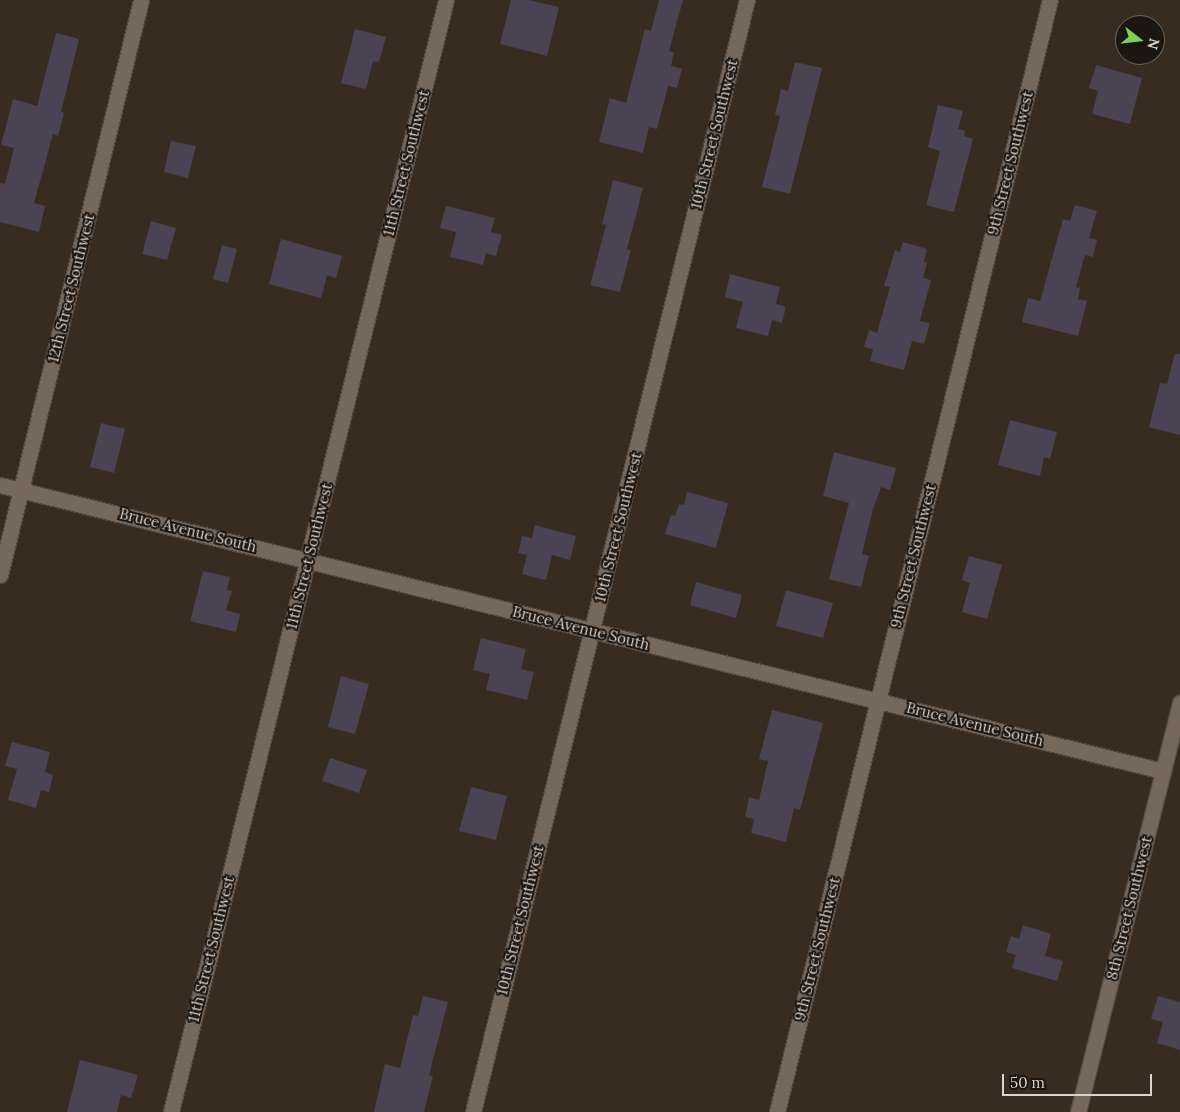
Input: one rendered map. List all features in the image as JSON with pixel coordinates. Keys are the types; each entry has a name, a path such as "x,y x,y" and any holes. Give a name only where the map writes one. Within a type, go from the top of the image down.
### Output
{"street":[{"name":"12th Street Southwest","path":"0,575 141,0"},
{"name":"11th Street Southwest","path":"171,1112 446,0"},
{"name":"10th Street Southwest","path":"473,1112 747,0"},
{"name":"9th Street Southwest","path":"777,1112 1050,0"},
{"name":"Bruce Avenue South","path":"0,485 1163,771"},
{"name":"8th Street Southwest","path":"1078,1112 1180,703"}],"building":[{"path":"511,0 529,0 559,7 547,56 500,44"},
{"path":"659,0 683,0 669,51 674,52 671,66 682,69 677,88 668,86 657,129 649,127 643,153 599,142 610,98 626,103 645,29 651,31"},
{"path":"355,29 386,37 379,62 373,61 366,89 341,83"},
{"path":"56,33 79,39 61,112 64,113 58,136 53,134 34,203 45,206 39,232 0,222 0,183 5,184 14,148 1,145 13,99 37,106"},
{"path":"795,62 822,68 790,194 762,187 780,116 775,115 781,89 788,91"},
{"path":"1096,65 1142,78 1130,124 1092,114 1098,91 1089,88"},
{"path":"938,105 963,111 958,129 965,131 964,136 973,139 954,212 926,205 940,151 928,147"},
{"path":"171,141 196,146 188,178 164,172"},
{"path":"613,180 643,188 627,249 631,250 620,292 590,285 606,225 602,224"},
{"path":"1075,205 1097,211 1089,238 1097,240 1093,257 1085,255 1076,287 1080,288 1078,299 1087,301 1078,336 1022,322 1028,298 1040,301 1063,219 1070,221"},
{"path":"446,206 495,218 491,232 502,235 496,256 486,253 483,265 450,257 456,232 440,228"},
{"path":"151,221 176,228 167,260 142,254"},
{"path":"281,239 342,256 336,278 327,275 321,298 269,284"},
{"path":"903,242 927,249 924,262 927,263 923,278 931,280 920,321 930,323 924,344 912,341 904,370 870,361 873,349 864,347 869,330 877,333 890,287 884,286 895,250 900,252"},
{"path":"222,245 237,249 228,283 213,279"},
{"path":"730,274 780,287 776,304 786,307 782,323 772,320 768,336 736,328 743,302 725,297"},
{"path":"1175,354 1180,354 1180,435 1149,427 1160,383 1167,384"},
{"path":"1010,420 1057,432 1050,459 1044,457 1040,476 998,465"},
{"path":"101,423 125,429 114,473 90,467"},
{"path":"834,452 896,468 890,490 881,487 873,509 862,554 869,556 861,587 829,579 849,503 823,496"},
{"path":"687,492 728,503 716,548 665,534 671,515 675,516 679,504 684,505"},
{"path":"535,525 576,536 570,560 552,555 546,580 522,574 527,555 518,553 522,536 532,538"},
{"path":"969,556 1002,565 987,619 962,612 970,583 962,580"},
{"path":"203,571 230,577 227,590 232,591 226,610 240,614 236,632 190,621"},
{"path":"696,582 742,595 736,618 690,605"},
{"path":"786,590 833,603 823,638 776,626"},
{"path":"481,638 526,649 521,669 534,672 527,700 486,690 490,674 473,670"},
{"path":"341,676 369,684 355,734 328,727"},
{"path":"772,710 823,723 800,810 794,808 786,842 751,833 754,819 745,817 749,797 759,800 768,761 759,759"},
{"path":"12,742 50,752 45,772 53,775 49,792 41,790 36,808 8,800 17,769 5,766"},
{"path":"330,758 367,770 359,793 322,781"},
{"path":"471,787 507,796 496,840 459,831"},
{"path":"1023,925 1051,934 1045,956 1063,961 1057,981 1012,968 1016,955 1006,952 1011,936 1019,939"},
{"path":"423,996 448,1002 429,1075 433,1076 424,1112 374,1112 385,1064 400,1068 413,1015 418,1016"},
{"path":"1158,996 1180,1002 1180,1050 1157,1043 1163,1022 1151,1019"},
{"path":"80,1060 138,1075 131,1098 121,1095 117,1112 67,1112"}]}
